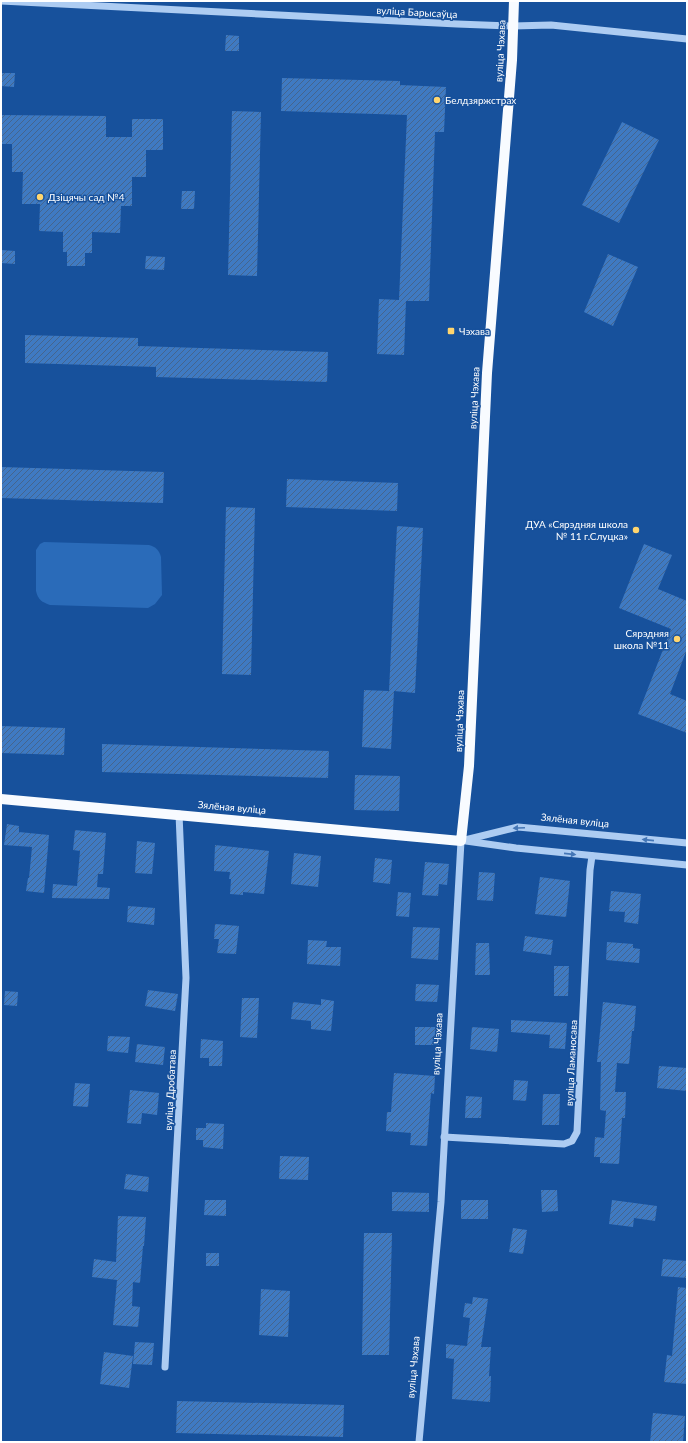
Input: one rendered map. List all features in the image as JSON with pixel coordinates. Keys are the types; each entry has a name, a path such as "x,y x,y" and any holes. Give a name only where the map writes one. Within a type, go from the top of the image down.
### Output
{"main road":[{"name":"вуліца Чэхава","path":"462,841 470,766 471,712 487,373 514,1"},
{"name":"Зялёная вуліца","path":"1,799 179,814 462,841"}],"street":[{"name":"вуліца Барысаўца","path":"1,2 513,26 551,25 687,39"},
{"name":"вуліца Дробатава","path":"166,1367 186,978 179,814"},
{"name":"Зялёная вуліца","path":"462,841 518,827 687,844"},
{"name":"Зялёная вуліца","path":"462,841 516,848 687,865"},
{"name":"вуліца Чэхава","path":"419,1442 441,1202 462,841"},
{"name":"вуліца Ламаносава","path":"444,1136 564,1144 572,1141 578,1132 590,870 592,856"}],"shaded area":[{"path":"44,542 149,545 154,547 157,549 161,557 162,595 155,604 148,608 50,605 45,603 39,599 36,591 36,550 40,544"}],"building":[{"path":"226,35 239,36 239,51 225,51"},
{"path":"1,73 15,73 14,87 1,86"},
{"path":"282,78 400,81 400,85 446,87 444,132 435,132 429,301 406,301 404,355 377,354 379,299 399,300 407,115 281,111"},
{"path":"232,111 261,112 257,276 228,275"},
{"name":"Дзіцячы сад №4","path":"1,115 106,116 106,137 132,137 132,119 163,119 163,150 146,150 146,177 132,177 132,206 121,206 120,233 92,232 92,253 85,253 85,266 67,266 67,252 63,252 63,232 39,231 40,204 22,204 23,172 12,172 12,144 1,144"},
{"path":"622,122 659,140 619,223 582,205"},
{"path":"182,191 195,191 194,209 181,209"},
{"path":"1,250 15,251 15,264 1,263"},
{"path":"608,254 638,267 613,326 584,312"},
{"path":"146,256 165,257 164,270 145,269"},
{"path":"25,335 138,338 138,346 328,352 327,382 156,377 156,367 25,363"},
{"path":"1,467 164,472 163,503 1,498"},
{"path":"287,479 398,483 397,511 286,507"},
{"path":"226,507 255,508 251,675 222,674"},
{"path":"397,526 423,528 415,693 394,691 391,749 362,747 364,690 389,691"},
{"name":"Сярэдняя школа №11","path":"644,544 672,555 658,589 687,601 687,649 670,694 687,701 687,733 638,714 671,629 619,608"},
{"path":"1,726 65,728 64,755 1,753"},
{"path":"102,744 329,751 328,778 102,772"},
{"path":"355,775 400,776 399,811 354,810"},
{"path":"7,824 19,826 19,832 49,835 44,893 26,891 29,878 32,847 4,845"},
{"path":"75,830 106,833 103,874 98,874 97,887 110,888 109,899 52,898 53,884 77,886 80,851 73,850"},
{"path":"137,841 155,843 152,874 135,873"},
{"path":"215,845 269,851 264,894 243,892 243,895 230,894 230,872 214,871"},
{"path":"294,853 321,856 318,887 291,884"},
{"path":"375,858 392,860 390,884 373,882"},
{"path":"425,862 449,864 447,885 439,884 438,896 422,895"},
{"path":"479,872 495,873 493,901 477,900"},
{"path":"540,877 570,881 566,917 535,914"},
{"path":"611,891 641,894 638,924 624,922 625,912 609,911"},
{"path":"398,892 411,893 409,917 396,916"},
{"path":"128,906 155,908 154,925 127,922"},
{"path":"215,924 239,926 236,954 217,953 219,939 214,939"},
{"path":"413,927 440,928 438,960 411,958"},
{"path":"525,936 553,940 551,955 523,951"},
{"path":"308,940 327,941 326,947 341,947 340,966 307,964"},
{"path":"607,942 633,944 633,948 640,949 639,963 606,960"},
{"path":"476,943 489,943 490,975 475,975"},
{"path":"554,966 569,966 568,996 554,996"},
{"path":"416,984 439,985 437,1002 415,1001"},
{"path":"148,990 178,994 175,1011 145,1006"},
{"path":"5,991 18,992 17,1006 4,1005"},
{"path":"242,998 259,998 257,1038 240,1037"},
{"path":"321,999 334,1001 331,1031 311,1029 311,1021 291,1019 293,1002 321,1005"},
{"path":"603,1002 636,1006 629,1064 617,1063 615,1092 626,1092 625,1118 622,1118 619,1164 600,1163 600,1157 594,1157 595,1137 604,1138 606,1111 600,1110 601,1062 597,1062"},
{"path":"511,1020 567,1023 565,1049 549,1048 550,1035 511,1032"},
{"path":"415,1027 439,1027 439,1045 415,1045"},
{"path":"472,1027 499,1029 497,1052 470,1049"},
{"path":"108,1036 130,1037 128,1053 107,1051"},
{"path":"201,1039 223,1041 222,1066 209,1066 209,1058 200,1058"},
{"path":"137,1044 165,1047 163,1065 135,1062"},
{"path":"659,1066 687,1068 687,1091 657,1088"},
{"path":"394,1073 435,1076 434,1094 431,1093 427,1146 410,1145 411,1133 386,1131 387,1112 391,1112"},
{"path":"514,1080 528,1081 526,1101 513,1100"},
{"path":"75,1083 90,1084 88,1107 73,1106"},
{"path":"130,1090 159,1093 157,1115 142,1113 141,1124 127,1123"},
{"path":"543,1094 560,1094 559,1125 542,1125"},
{"path":"466,1096 482,1097 481,1118 465,1118"},
{"path":"206,1123 224,1124 223,1149 203,1147 203,1140 196,1140 196,1128 206,1128"},
{"path":"280,1156 309,1157 308,1180 279,1179"},
{"path":"126,1174 149,1177 148,1192 124,1189"},
{"path":"541,1190 557,1190 558,1211 542,1212"},
{"path":"392,1192 429,1193 429,1212 392,1211"},
{"path":"205,1200 226,1200 226,1216 204,1215"},
{"path":"461,1200 488,1200 488,1219 461,1219"},
{"path":"612,1200 657,1206 655,1221 634,1218 633,1227 609,1224"},
{"path":"118,1216 146,1217 140,1283 133,1282 132,1306 140,1307 138,1327 113,1325 117,1280 92,1277 94,1259 116,1262"},
{"path":"513,1228 527,1230 523,1254 509,1252"},
{"path":"364,1233 392,1233 389,1355 362,1355"},
{"path":"206,1253 219,1253 219,1266 206,1266"},
{"path":"663,1259 687,1261 687,1278 661,1276"},
{"path":"678,1287 687,1288 687,1384 664,1382 667,1355 672,1356"},
{"path":"261,1289 290,1291 288,1337 259,1335"},
{"path":"473,1297 488,1299 481,1347 491,1347 489,1376 491,1376 490,1402 452,1399 454,1359 446,1358 446,1344 467,1346 470,1318 463,1317 465,1303 472,1304"},
{"path":"135,1342 154,1343 152,1365 133,1364"},
{"path":"104,1352 133,1356 129,1388 100,1384"},
{"path":"177,1401 344,1405 343,1437 176,1433"},
{"path":"653,1413 685,1416 683,1442 650,1442"}],"place":[{"name":"Белдзяржстрах","path":"437,100"},
{"name":"Дзіцячы сад №4","path":"40,197"},
{"name":"Чэхава","path":"451,331"},
{"name":"ДУА «Сярэдняя школа № 11 г.Слуцка»","path":"636,530"},
{"name":"Сярэдняя школа №11","path":"677,639"}]}
